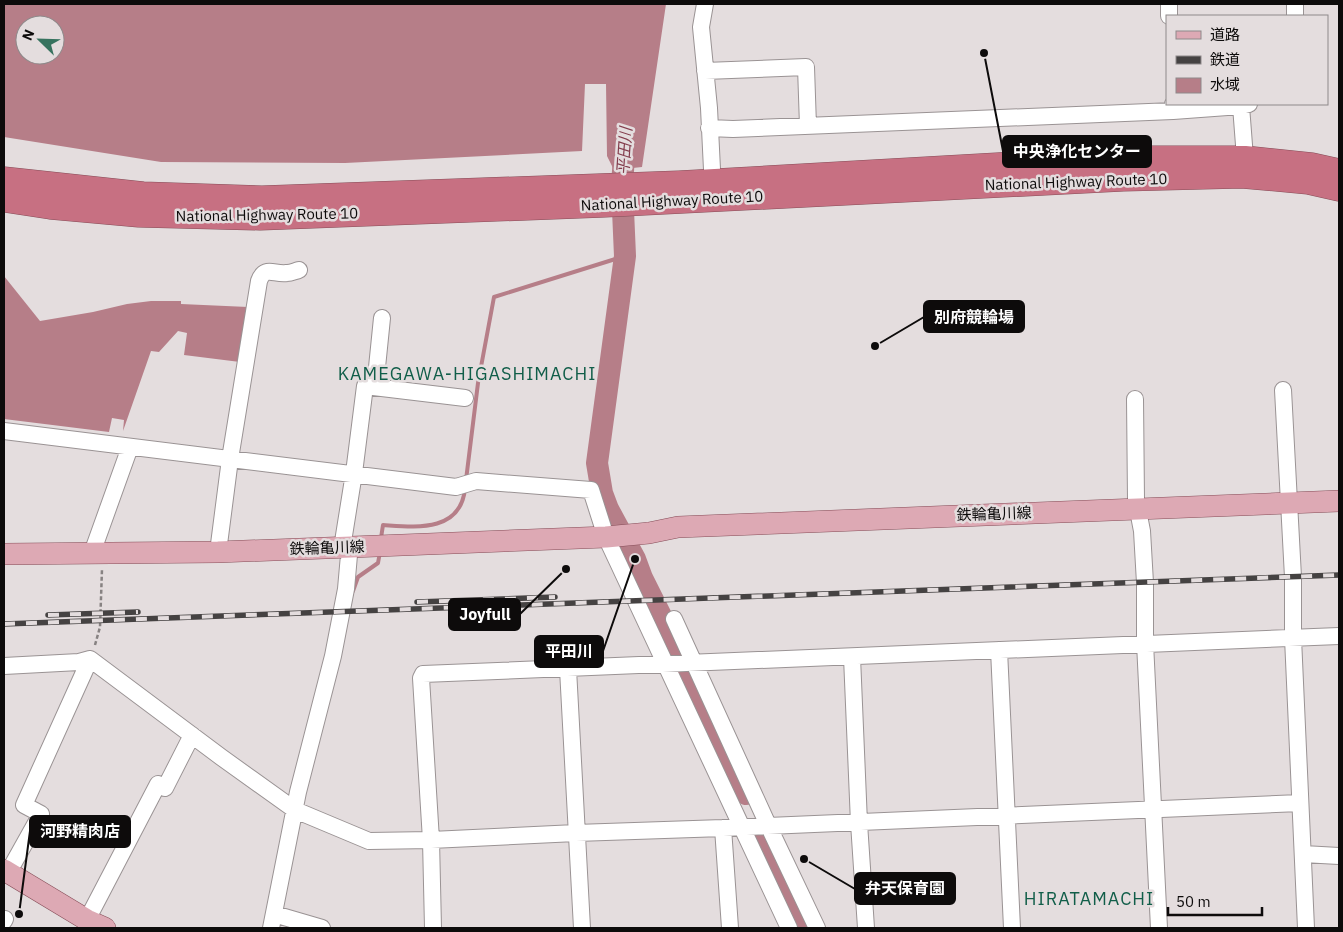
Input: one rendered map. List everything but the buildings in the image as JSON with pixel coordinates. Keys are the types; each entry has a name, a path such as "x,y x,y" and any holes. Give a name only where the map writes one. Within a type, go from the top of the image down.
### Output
{"highway":[{"name":"National Highway Route 10","path":"4,200 50,207 139,215 260,218 606,195 713,190 1122,158 1245,158 1312,165 1339,171"},
{"name":"National Highway Route 10","path":"713,190 1232,176 1308,182 1339,189"},
{"name":"National Highway Route 10","path":"4,179 143,194 262,198 606,195"}],"main road":[{"name":"鉄輪亀川線","path":"4,554 218,552 625,535 678,536 1288,508 1339,501"},
{"name":"鉄輪亀川線","path":"1288,508 1339,511"},
{"path":"6,872 96,924"}],"street":[{"path":"704,4 701,27 713,190"},
{"path":"705,71 806,67 808,126"},
{"path":"709,128 808,126 1245,105 1245,158"},
{"path":"218,552 230,459 259,281 261,275 266,272 287,273 299,270"},
{"path":"375,387 382,318"},
{"path":"322,928 273,921 295,810 342,612 349,555 342,548 365,386 465,398"},
{"path":"1282,390 1292,570 1293,638 1306,928"},
{"path":"1135,400 1136,500 1145,582 1145,643 1159,928"},
{"path":"4,431 456,486 476,481 591,490 625,535 666,664 789,928"},
{"path":"97,553 130,447"},
{"path":"674,619 816,928"},
{"path":"433,928 421,678 423,674 1339,636"},
{"path":"999,650 1012,928"},
{"path":"852,657 859,822 866,928"},
{"path":"90,658 295,810 369,841 1300,803"},
{"path":"4,666 79,662 90,658"},
{"path":"6,872 42,814 24,805 90,658"},
{"path":"568,669 582,928"},
{"path":"96,924 158,784 165,788 192,735"},
{"path":"723,828 730,928"},
{"path":"1303,854 1339,856"}],"path":[{"path":"90,658 100,627 102,571 97,553"}],"water":[{"path":"4,4 666,4 642,167 614,170 607,156 606,84 585,84 582,151 345,163 161,162 4,137"},
{"path":"4,276 40,321 151,301 181,301 181,304 248,307 240,362 184,355 187,333 178,331 159,352 151,351 123,431 124,420 112,418 109,432 4,419"}],"waterway":[{"name":"平田川","path":"625,139 622,187 625,256 597,463 602,493 608,509 635,559 642,578 667,628 671,642 746,794"},
{"path":"466,480 478,383 494,297 625,256"},
{"path":"381,538 383,525 422,526 445,520 455,513 461,503 465,489"},
{"path":"353,591 358,577 378,563 380,552"},
{"name":"平田川","path":"763,832 803,928"}],"railway":[{"path":"4,624 1339,575"},
{"path":"417,602 555,597"},
{"path":"48,615 138,612"}],"place":[{"name":"中央浄化センター","path":"984,53"},
{"name":"別府競輪場","path":"875,346"},
{"name":"平田川","path":"635,559"},
{"name":"Joyfull","path":"566,569"},
{"name":"弁天保育園","path":"804,859"},
{"name":"河野精肉店","path":"19,914"}],"district":[{"name":"KAMEGAWA-HIGASHIMACHI","path":"467,374"},
{"name":"HIRATAMACHI","path":"1089,899"}]}
